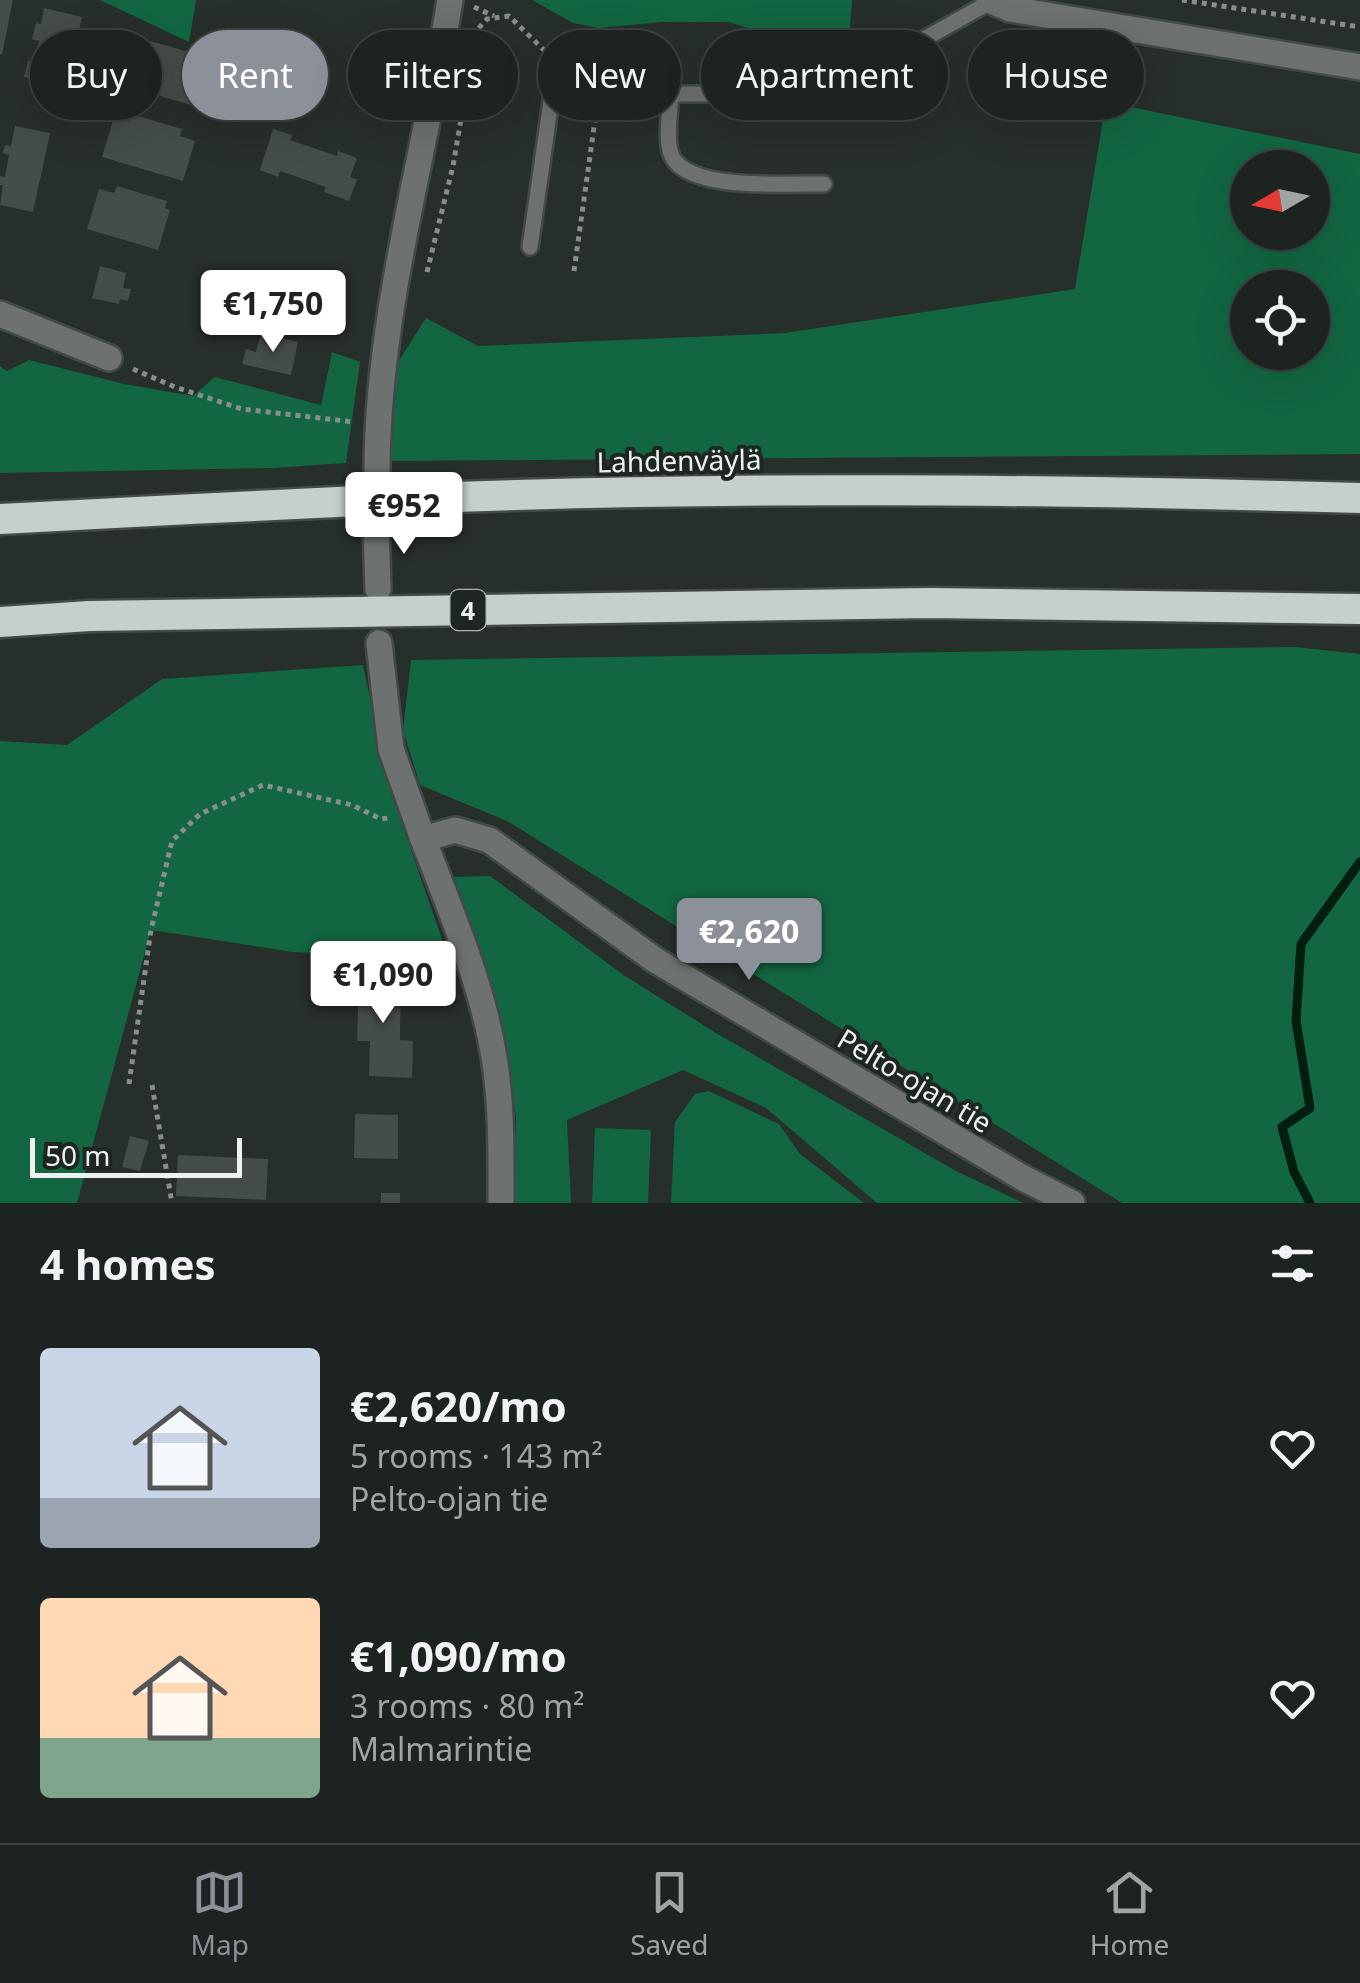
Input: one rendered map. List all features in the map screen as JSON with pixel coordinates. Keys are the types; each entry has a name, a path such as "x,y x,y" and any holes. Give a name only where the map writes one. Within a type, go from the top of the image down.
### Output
{"highway":[{"name":"Lahdenväylä","path":"0,519 403,499 760,491 1360,498"},
{"name":"4","path":"0,622 89,616 930,603 1360,608"}],"street":[{"path":"377,468 377,425 392,290 436,89 450,0"},
{"path":"990,1 1010,9 1360,67"},
{"path":"0,314 109,358"},
{"path":"376,527 378,588"},
{"path":"379,643 391,749 468,958 494,1056 501,1134 501,1203"},
{"name":"Pelto-ojan tie","path":"423,838 455,830 490,840 656,960 1023,1178 1072,1203"}],"lane":[{"path":"681,95 826,91 990,1"},
{"path":"530,248 548,120"},
{"path":"670,120 669,148 683,170 698,177 824,184"}],"path":[{"path":"1182,0 1360,27"},
{"path":"574,271 594,120"},
{"path":"109,358 175,387 242,409 377,425"},
{"path":"129,1084 151,930 172,841 200,814 263,785 352,805 381,819 413,813"},
{"path":"152,1085 172,1203"}],"green space":[{"path":"100,0 196,0 191,30 182,30 182,39"},
{"path":"532,0 852,0 850,30 754,30 729,22 663,22 598,28 573,23"},
{"path":"1144,110 1360,154 1360,454 388,461 395,367 426,318 478,346 785,333 1075,289 1103,120 1144,120"},
{"path":"332,352 360,362 346,463 0,473 0,366 7,371 29,360 124,384 193,396 215,377 321,405"},
{"path":"1295,647 1360,654 1360,1203 1122,1203 507,821 420,785 403,730 411,660"},
{"path":"363,665 389,787 449,959 293,952 151,930 77,1203 0,1203 0,741 67,745 162,679"},
{"path":"490,876 625,976 716,1033 956,1171 1023,1203 877,1203 766,1108 683,1070 567,1120 571,1203 515,1203 516,1118 506,1046 454,877"},
{"path":"709,1091 779,1124 800,1154 864,1203 671,1203 675,1122 695,1094"},
{"path":"595,1128 651,1130 648,1203 592,1203"}],"building":[{"path":"0,0 13,0 2,54 0,54"},
{"path":"44,8 82,17 79,30 34,30 36,23 41,24"},
{"path":"162,44 182,50 182,102 162,96"},
{"path":"30,62 30,78 24,77"},
{"path":"113,120 151,120 182,129 180,136 195,141 183,181 102,157"},
{"path":"15,126 50,133 33,212 0,205 0,176 5,177 9,155 3,153 5,145 11,146"},
{"path":"273,129 292,135 290,140 337,156 338,151 357,158 350,177 357,179 349,201 324,192 326,187 280,171 278,177 260,170"},
{"path":"117,186 167,201 165,208 170,210 158,250 87,229 99,189 114,193"},
{"path":"100,266 126,273 123,288 131,289 128,301 120,299 119,304 92,298"},
{"path":"261,333 298,342 291,375 242,364 246,349 256,352"},
{"path":"359,973 401,974 400,1040 413,1041 412,1078 369,1076 370,1041 357,1041"},
{"path":"355,1114 398,1115 398,1159 354,1158"},
{"path":"130,1136 149,1141 140,1171 122,1167"},
{"path":"178,1155 268,1159 266,1200 176,1196"},
{"path":"381,1193 400,1193 400,1203 381,1203"}],"waterway":[{"path":"1310,1203 1294,1172 1282,1127 1310,1108 1296,1021 1301,944 1360,862"}]}
